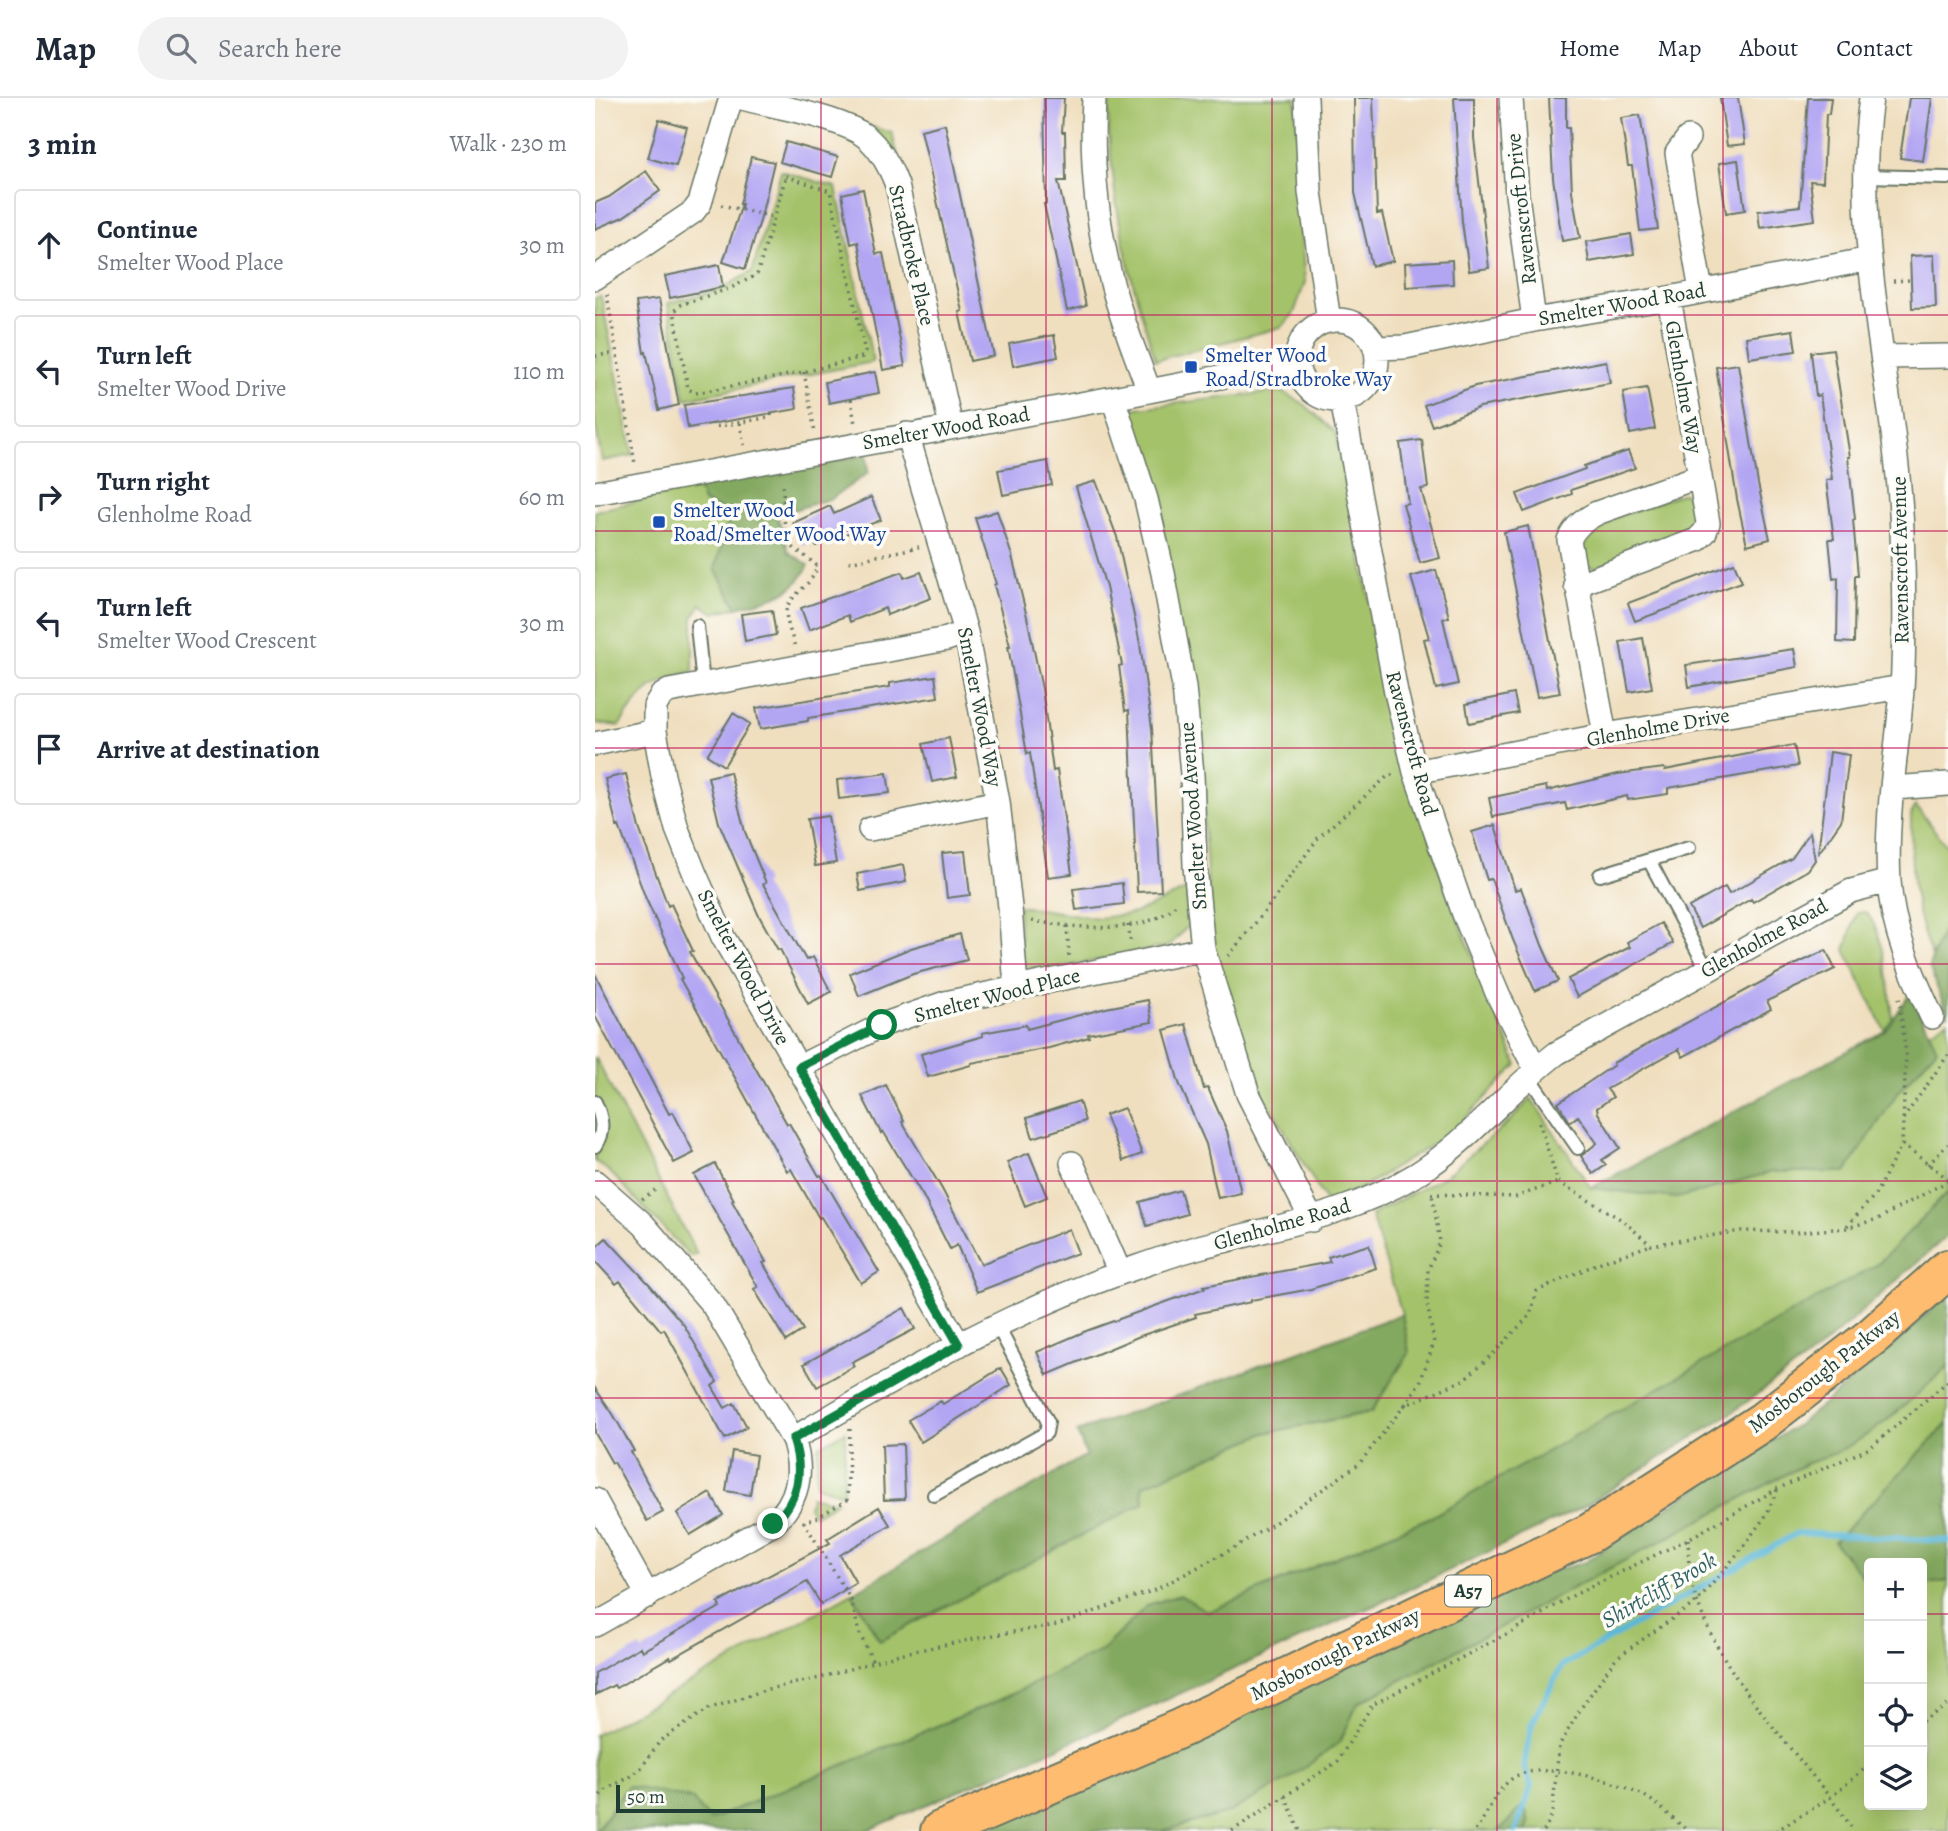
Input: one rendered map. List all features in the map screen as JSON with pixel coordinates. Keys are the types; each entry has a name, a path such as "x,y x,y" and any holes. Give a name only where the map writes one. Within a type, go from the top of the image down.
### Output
{"highway":[{"name":"Mosborough Parkway","path":"940,1831 1181,1728 1590,1533 1762,1422 1874,1335 1948,1269"}],"street":[{"path":"601,284 700,203 731,98"},
{"name":"Stradbroke Place","path":"742,98 840,124 861,133 877,148 890,167 897,185 951,427"},
{"path":"1094,98 1092,137 1097,203 1111,280 1149,391"},
{"path":"1306,98 1310,192 1329,321"},
{"name":"Ravenscroft Drive","path":"1511,98 1517,195 1534,320"},
{"name":"Ravenscroft Avenue","path":"1871,98 1865,176 1870,259 1898,458 1904,611 1902,687 1890,826 1889,881 1903,947 1932,1017"},
{"path":"1688,138 1677,153 1701,290"},
{"name":"Smelter Wood Road","path":"1375,348 1405,347 1534,320 1669,298 1870,259"},
{"name":"Glenholme Way","path":"1576,585 1697,540 1705,532 1708,523 1669,298"},
{"path":"1329,321 1343,321 1358,327 1369,336 1375,348 1376,362 1372,379 1363,390 1342,400 1329,399 1312,392 1303,382 1297,362 1298,348 1307,334 1318,325 1329,321"},
{"path":"1884,357 1948,356"},
{"name":"Smelter Wood Road","path":"595,493 1297,362"},
{"name":"Smelter Wood Avenue","path":"1113,398 1146,499 1184,687 1203,949 1248,1094 1312,1220"},
{"name":"Ravenscroft Road","path":"1342,400 1396,692 1415,772 1464,914 1532,1073"},
{"name":"Smelter Wood Way","path":"907,434 967,632 998,802 1016,987"},
{"name":"Glenholme Way","path":"1605,735 1569,540 1581,522 1597,513 1700,476"},
{"name":"Smelter Wood Drive","path":"959,1345 723,937 677,829 663,776 655,731 655,706 661,696 669,691 947,639 967,632"},
{"name":"Glenholme Drive","path":"1415,772 1605,735 1902,687"},
{"path":"595,744 655,731"},
{"path":"1893,788 1948,784"},
{"path":"870,829 998,802"},
{"name":"Glenholme Road","path":"793,1439 959,1345 1065,1293 1204,1246 1312,1220 1361,1202 1418,1174 1461,1141 1532,1073 1579,1040 1851,891 1889,881"},
{"name":"Smelter Wood Place","path":"799,1067 882,1025 945,1003 1203,949"},
{"path":"1072,1163 1120,1273"},
{"path":"595,1182 643,1224 713,1305 793,1439 799,1457 800,1473 798,1486 785,1513 773,1524 595,1625"},
{"path":"595,1500 648,1596"}],"lane":[{"path":"1865,176 1948,178"},
{"path":"697,626 703,684"},
{"path":"1600,875 1689,848"},
{"path":"1649,860 1707,969"},
{"path":"1532,1073 1578,1147"},
{"path":"595,1102 603,1126 595,1146"},
{"path":"935,1495 1046,1433 1048,1422 997,1325"}],"path":[{"path":"786,176 830,191 865,352 862,357 804,372 696,393 688,389 674,311 680,304 731,288 757,275 774,218 786,176"},
{"path":"718,204 774,218"},
{"path":"1891,281 1911,280"},
{"path":"601,284 635,464"},
{"path":"595,356 615,353"},
{"path":"804,372 816,444"},
{"path":"851,399 855,420"},
{"path":"713,423 715,427 771,417 771,414"},
{"path":"740,423 744,442"},
{"path":"783,486 784,514 792,546 817,566 815,576 787,604 786,615 798,655"},
{"path":"849,562 923,547"},
{"path":"1211,976 1263,914 1318,838 1389,775 1415,772"},
{"path":"1023,919 1097,929 1151,919 1173,908 1180,899"},
{"path":"1128,925 1131,945"},
{"path":"1067,926 1070,967"},
{"path":"1846,1228 1875,1195 1902,1144 1906,1054 1899,996"},
{"path":"1902,1121 1948,1055"},
{"path":"1538,1119 1551,1153 1558,1182 1622,1220 1651,1245"},
{"path":"1404,1406 1462,1380 1481,1364 1530,1315 1537,1292 1601,1262 1651,1245 1741,1231 1798,1232 1846,1228 1878,1219 1948,1180 1902,1144"},
{"path":"1928,1165 1948,1144"},
{"path":"1427,1191 1432,1195 1516,1197 1558,1182"},
{"path":"641,1200 655,1190"},
{"path":"595,1800 607,1789 641,1768 660,1741 708,1709 768,1689 820,1678 899,1654 1057,1625 1157,1588 1273,1524 1359,1464 1404,1406 1420,1380 1434,1342 1427,1303 1428,1270 1440,1242 1432,1195"},
{"path":"1232,1831 1338,1761 1372,1705 1574,1595 1688,1539 1777,1489 1870,1448 1948,1381"},
{"path":"850,1424 847,1500 804,1522 851,1600 859,1632 873,1662"},
{"path":"1544,1831 1552,1814 1559,1746 1581,1708 1616,1658 1698,1601 1760,1523 1777,1489"},
{"path":"1688,1539 1690,1579 1711,1634 1734,1674 1772,1727 1831,1797 1854,1831"},
{"path":"1927,1718 1948,1705"},
{"path":"1776,1831 1831,1797 1864,1769"},
{"path":"1475,1831 1498,1792 1517,1776 1534,1772 1557,1772 1611,1782 1646,1797 1688,1831"},
{"path":"1285,1796 1300,1831"}],"green space":[{"path":"1110,98 1296,98 1300,226 1305,282 1294,313 1282,327 1156,360 1134,289 1118,217 1110,141"},
{"path":"855,122 892,133 903,175"},
{"path":"781,171 836,187 873,362 685,399 668,303 721,289 752,272"},
{"path":"601,296 633,455 602,461 595,422 595,298"},
{"path":"1280,391 1303,403 1336,433 1390,703 1444,884 1517,1065 1451,1133 1363,1187 1327,1204 1252,1075 1212,951 1199,746 1128,409"},
{"path":"867,455 868,473 832,498 777,515 789,552 809,565 803,576 779,595 737,607 715,569 731,513 703,502 698,487"},
{"path":"698,487 703,502 731,513 715,569 737,607 714,613 701,604 693,617 693,671 650,689 635,703 619,726 595,723 595,511"},
{"path":"1683,493 1693,498 1698,529 1596,568 1588,566 1580,557 1581,534 1589,527"},
{"path":"1916,806 1948,848 1948,918 1932,957 1920,921 1914,887 1911,814"},
{"path":"1188,889 1189,925 1169,946 1043,971 1022,964 1018,906 1099,918 1136,913"},
{"path":"1857,912 1865,912 1872,920 1882,947 1893,1020 1885,1031 1845,950"},
{"path":"1948,918 1948,1016 1929,966"},
{"path":"1910,994 1937,1048 1898,1092 1846,1172 1772,1172 1677,1198 1591,1188 1885,1031"},
{"path":"1948,1020 1948,1192 1878,1264 1431,1517 1208,1612 1180,1595 1148,1605 1101,1651 995,1702 709,1820 628,1786 595,1831 595,1735 852,1593 879,1640 1144,1503 1142,1486 1265,1433 1371,1412 1409,1353 1402,1314 1371,1215 1445,1176 1512,1119 1531,1098 1591,1188 1677,1198 1772,1172 1846,1172 1898,1092 1937,1048 1929,1032"},
{"path":"595,1057 697,1255 690,1256 610,1172 595,1161"},
{"path":"1948,1192 1948,1235 1818,1350 1733,1412 1581,1508 1128,1717 866,1831 597,1831 628,1786 692,1799 710,1820 995,1702 1101,1651 1148,1605 1180,1595 1208,1612 1431,1517 1878,1264"},
{"path":"1948,1295 1948,1366 1917,1395 1865,1436 1847,1447 1807,1463 1358,1703 1340,1742 1289,1779 1228,1813 1161,1831 984,1831 1543,1574 1585,1562 1799,1424 1878,1359"},
{"path":"1402,1314 1409,1353 1371,1412 1265,1433 1142,1486 1144,1503 880,1641 852,1593 1086,1455 1077,1432"},
{"path":"1948,1366 1948,1423 1834,1542 1864,1578 1864,1810 1927,1810 1927,1584 1948,1581 1948,1831 1526,1831 1529,1824 1524,1805 1499,1831 1161,1831 1228,1813 1340,1742 1357,1703 1807,1463 1847,1447 1883,1423"},
{"path":"1948,1423 1948,1581 1927,1584 1927,1558 1864,1558 1864,1578 1834,1542"},
{"path":"846,1431 843,1494 816,1486 818,1447"},
{"path":"811,1496 837,1502 815,1515 809,1507"},
{"path":"1524,1804 1529,1824 1526,1831 1499,1831"}],"building":[{"path":"1044,98 1064,98 1062,132 1065,132 1066,181 1058,181 1086,306 1067,311 1044,204"},
{"path":"1354,98 1373,98 1377,214 1382,213 1393,261 1372,266 1355,193"},
{"path":"1454,98 1474,98 1474,138 1489,268 1469,271 1462,222"},
{"path":"1549,98 1566,98 1572,192 1580,238 1562,241 1553,178"},
{"path":"1720,98 1738,98 1745,144 1727,146"},
{"path":"1808,98 1831,98 1829,114 1826,114 1823,182 1810,181 1815,220 1760,228 1758,211 1800,206"},
{"path":"1909,98 1932,98 1923,161 1900,158"},
{"path":"1640,115 1658,229 1640,231 1632,166 1628,166 1621,118"},
{"path":"659,119 687,127 676,166 648,158"},
{"path":"945,124 994,356 970,361 959,312 962,311 921,130"},
{"path":"786,142 838,157 832,177 780,162"},
{"path":"751,157 774,162 745,269 723,262 742,204"},
{"path":"1738,160 1745,210 1726,213 1719,163"},
{"path":"646,171 660,191 623,217 595,229 595,203 609,197"},
{"path":"863,189 876,254 883,253 905,366 883,370 858,242 851,244 842,194"},
{"path":"1631,234 1634,254 1589,262 1586,242"},
{"path":"1934,255 1936,307 1912,308 1910,256"},
{"path":"1452,260 1453,284 1406,287 1405,263"},
{"path":"719,265 723,287 670,298 665,276"},
{"path":"659,299 679,405 659,410 646,352 644,353 636,302"},
{"path":"1793,330 1796,351 1749,358 1746,337"},
{"path":"1054,335 1058,357 1013,366 1009,344"},
{"path":"1833,349 1850,457 1855,519 1858,576 1855,576 1854,643 1837,642 1838,578 1833,579 1829,539 1834,539 1826,480 1832,479 1820,395 1816,396 1811,352"},
{"path":"1606,361 1610,383 1480,407 1432,426 1424,405 1475,386"},
{"path":"1738,364 1770,539 1747,545 1716,367"},
{"path":"875,372 879,393 829,403 825,382"},
{"path":"794,388 797,409 688,428 684,405"},
{"path":"1647,388 1655,429 1630,434 1623,392"},
{"path":"1422,440 1428,488 1421,489 1440,558 1420,563 1403,504 1408,503 1400,443"},
{"path":"1628,451 1635,468 1571,490 1572,494 1524,512 1517,494"},
{"path":"1048,461 1052,485 1003,495 998,470"},
{"path":"1096,481 1117,537 1140,644 1152,728 1161,891 1137,892 1129,710 1125,711 1119,666 1122,665 1106,587 1076,487"},
{"path":"871,497 881,520 816,546 813,540 803,545 793,523 830,506 834,514"},
{"path":"997,511 1012,556 1042,689 1053,771 1057,770 1072,874 1048,877 1030,753 1027,754 1010,646 994,585 996,584 975,518"},
{"path":"1528,526 1560,693 1537,697 1504,532"},
{"path":"1734,563 1742,582 1635,621 1628,603"},
{"path":"1436,570 1449,617 1443,619 1458,684 1436,689 1424,639 1429,638 1411,577"},
{"path":"902,572 904,578 921,572 931,598 887,615 885,608 850,622 848,615 809,630 801,608"},
{"path":"772,610 776,635 745,641 741,614"},
{"path":"1643,638 1652,688 1629,692 1620,642"},
{"path":"1794,649 1797,667 1689,687 1686,665"},
{"path":"935,676 938,697 808,718 808,721 760,729 756,708 890,687 890,683"},
{"path":"1514,694 1518,713 1469,723 1466,704"},
{"path":"733,713 750,724 724,766 707,755"},
{"path":"949,738 957,777 932,782 923,744"},
{"path":"1794,745 1798,766 1668,788 1668,794 1628,800 1627,796 1567,810 1565,803 1493,817 1489,798 1546,786 1547,791 1618,774 1665,770"},
{"path":"1830,752 1849,755 1841,821 1818,854"},
{"path":"730,772 745,832 766,883 763,884 806,960 813,957 831,992 808,1004 780,949 778,950 758,914 719,823 708,777"},
{"path":"887,773 890,793 839,799 837,780"},
{"path":"626,774 639,828 668,906 671,904 693,951 690,952 787,1124 789,1123 879,1272 861,1283 791,1169 787,1171 680,979 682,978 646,899 619,826 617,827 605,779"},
{"path":"828,816 836,863 815,866 807,819"},
{"path":"1495,825 1515,890 1521,888 1558,981 1535,991 1491,879 1487,880 1472,832"},
{"path":"1810,832 1815,860 1808,870 1753,902 1751,899 1700,928 1689,907 1725,887 1729,894 1792,858"},
{"path":"965,851 970,895 947,898 942,853"},
{"path":"903,865 906,882 860,891 857,874"},
{"path":"1122,883 1124,904 1076,910 1073,889"},
{"path":"1661,923 1673,943 1577,997 1568,979 1630,947 1627,942"},
{"path":"960,934 967,960 913,974 859,996 850,973 911,948"},
{"path":"1826,950 1835,969 1767,1001 1771,1009 1683,1057 1679,1049 1607,1089 1613,1097 1597,1108 1598,1113 1620,1148 1602,1160 1606,1165 1593,1174 1581,1156 1597,1143 1578,1116 1570,1122 1558,1103 1614,1065 1613,1063 1778,973"},
{"path":"595,974 669,1114 673,1112 694,1153 674,1163 595,1016"},
{"path":"1148,1000 1152,1022 1088,1034 1089,1037 1049,1048 971,1063 928,1077 921,1054 983,1036 982,1033 1026,1025 1027,1029"},
{"path":"1186,1024 1204,1089 1208,1088 1227,1131 1241,1193 1218,1198 1206,1144 1179,1083 1164,1030"},
{"path":"886,1085 904,1121 902,1122 942,1189 981,1264 1069,1229 1078,1253 977,1292 957,1245 950,1249 923,1196 883,1131 881,1133 862,1096"},
{"path":"1079,1101 1085,1121 1033,1138 1027,1118"},
{"path":"1124,1108 1142,1154 1123,1161 1105,1115"},
{"path":"1029,1153 1047,1197 1025,1206 1007,1162"},
{"path":"715,1164 766,1262 763,1263 803,1330 786,1341 754,1289 758,1287 694,1175"},
{"path":"1180,1190 1187,1214 1147,1226 1140,1202"},
{"path":"606,1238 684,1325 717,1382 712,1386 725,1408 734,1403 747,1427 725,1439 664,1329 661,1331 620,1281 616,1284 595,1261 595,1248"},
{"path":"1369,1245 1376,1268 1311,1289 1195,1314 1196,1317 1140,1336 1047,1375 1037,1352 1086,1331 1205,1288 1204,1286 1330,1262 1328,1257"},
{"path":"904,1308 915,1329 852,1362 854,1366 817,1387 804,1364"},
{"path":"1001,1368 1011,1385 921,1442 908,1420 941,1401 943,1404"},
{"path":"595,1388 634,1451 631,1452 663,1512 647,1521 595,1433"},
{"path":"903,1444 905,1499 884,1500 882,1445"},
{"path":"732,1451 756,1455 750,1495 726,1491"},
{"path":"710,1493 723,1515 690,1535 677,1513"},
{"path":"879,1507 890,1525 840,1555 856,1583 821,1604 807,1582 671,1659 670,1657 616,1688 614,1685 595,1695 595,1673 640,1647 642,1651 720,1607 718,1603 830,1543 827,1539"}],"waterway":[{"name":"Shirtcliff Brook","path":"1516,1831 1531,1786 1524,1766 1532,1723 1562,1666 1797,1533 1948,1541"}],"place":[{"name":"Smelter Wood Road/Stradbroke Way","path":"1191,367"},
{"name":"Smelter Wood Road/Smelter Wood Way","path":"659,522"}],"route":[{"path":"773,1524 785,1513 798,1486 799,1457 793,1439 959,1345 799,1067 882,1025"}]}
